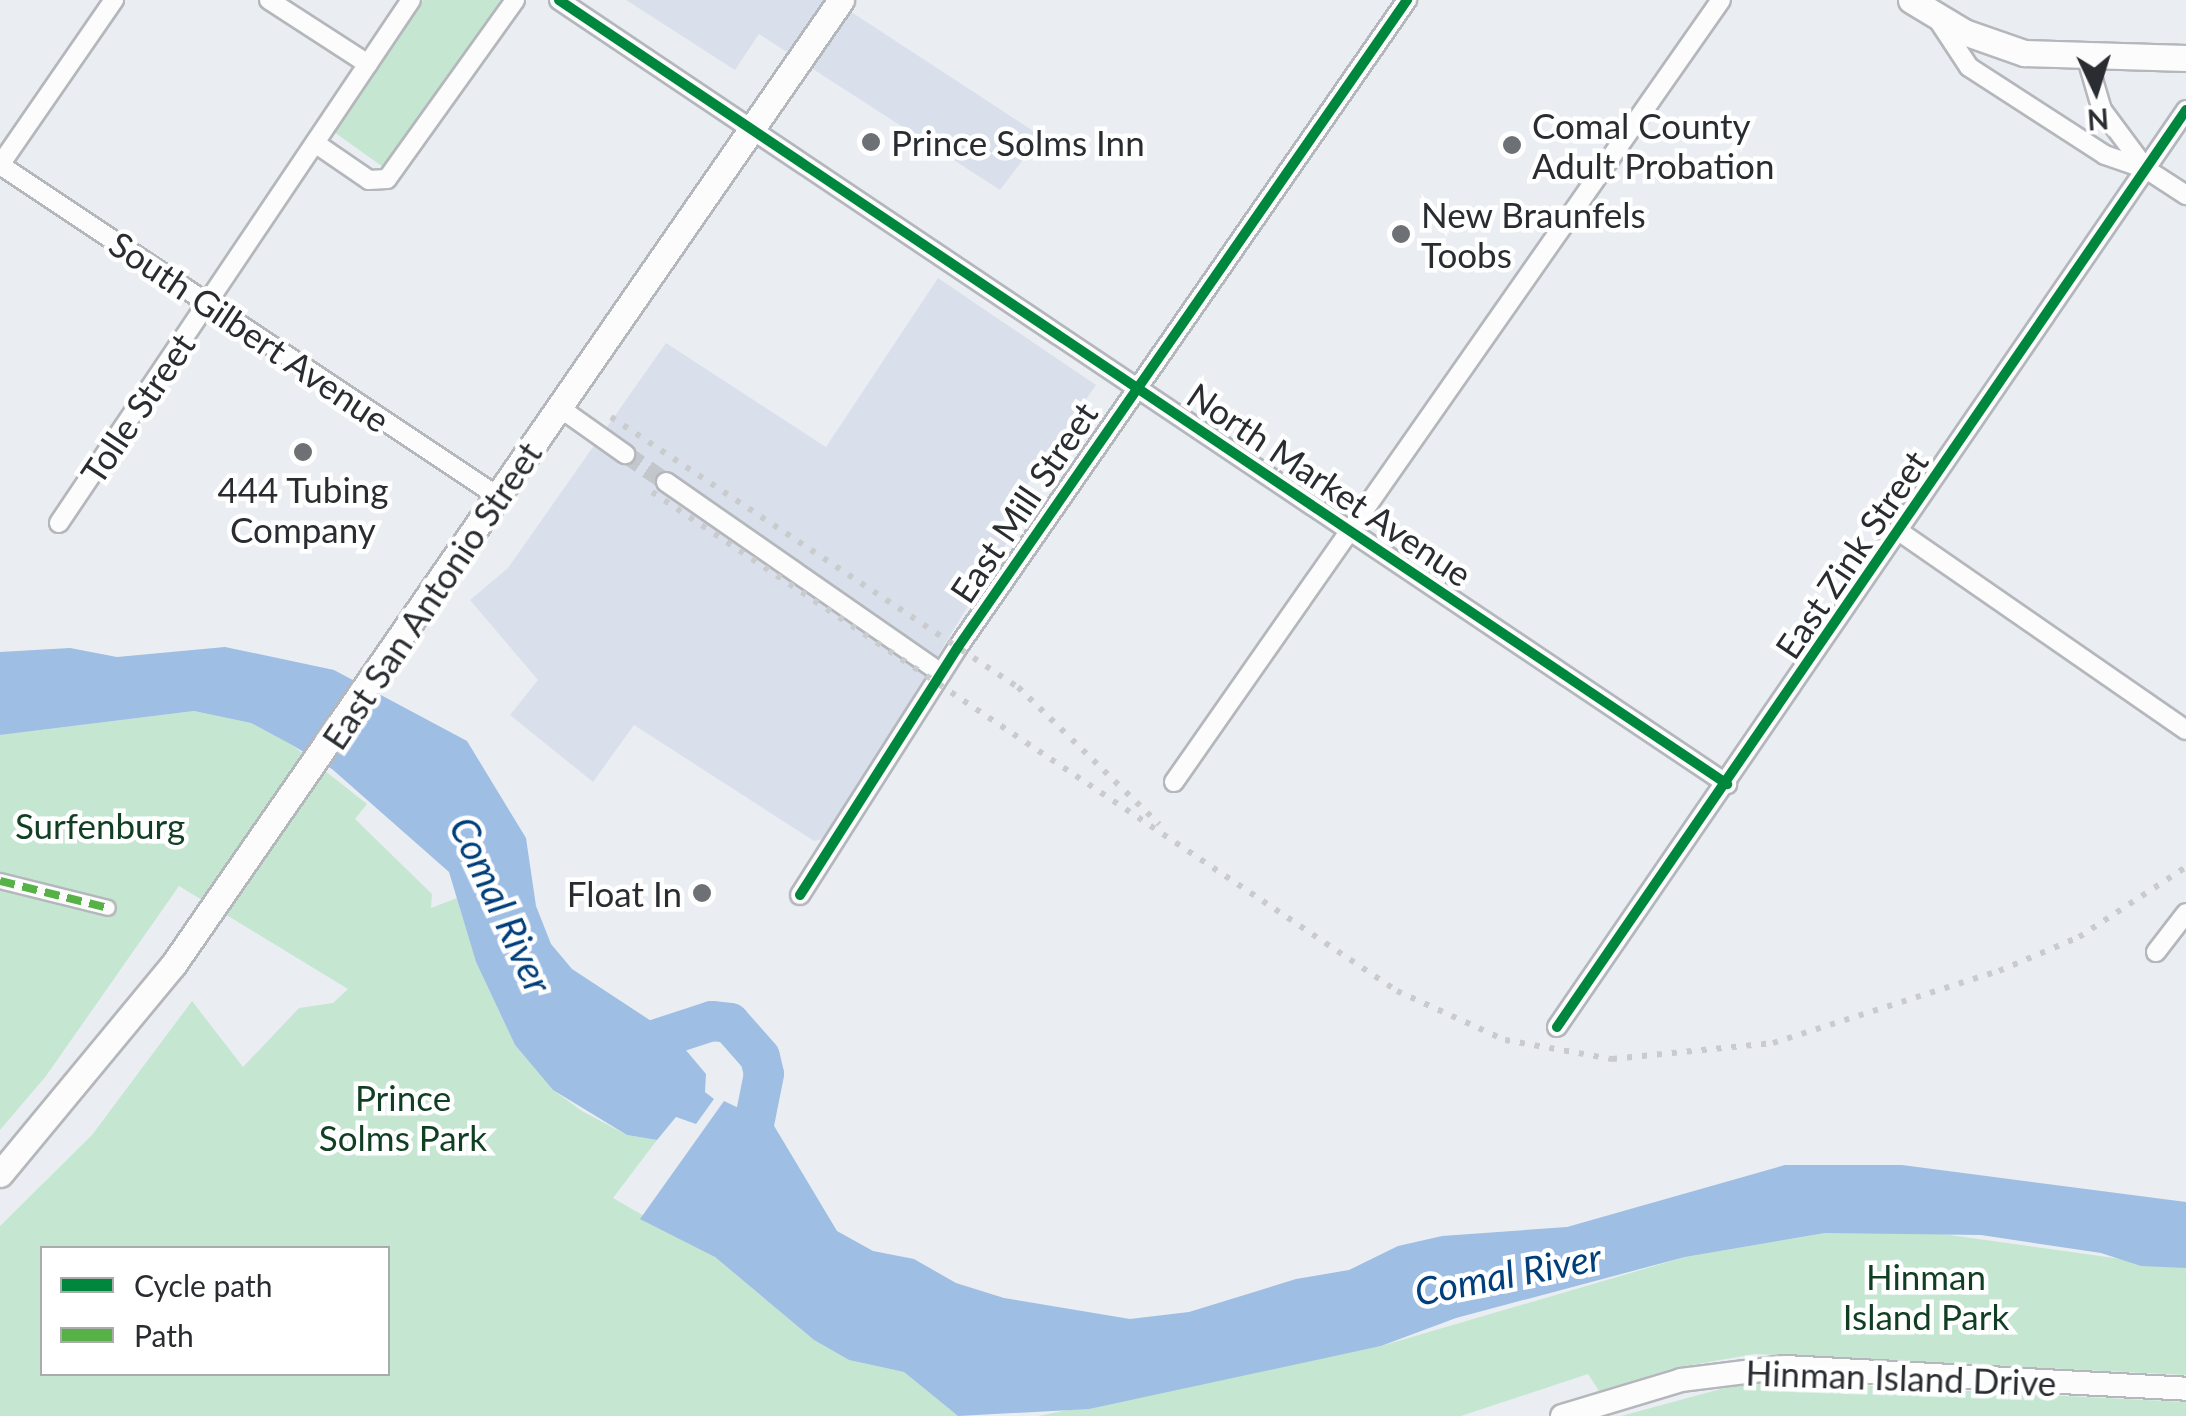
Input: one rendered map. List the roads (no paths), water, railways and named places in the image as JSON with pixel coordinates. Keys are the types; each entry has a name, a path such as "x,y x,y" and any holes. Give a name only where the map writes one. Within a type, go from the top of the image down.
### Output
{"main road":[{"name":"East San Antonio Street","path":"0,1174 173,966 434,597 841,0"},
{"path":"1910,0 1997,46 2087,59 2186,58"}],"street":[{"path":"0,165 114,0"},
{"path":"270,0 368,64"},
{"name":"Tolle Street","path":"59,523 410,0"},
{"path":"315,142 369,180 387,179 516,0"},
{"name":"North Market Avenue","path":"559,0 1727,784"},
{"name":"East Mill Street","path":"800,896 941,673 1134,386 1407,0"},
{"path":"1174,782 1721,0"},
{"path":"1935,16 1969,66 2104,156 2146,169 2186,195"},
{"path":"2087,59 2102,110 2146,169"},
{"name":"East Zink Street","path":"1556,1027 1727,784 2186,110"},
{"name":"South Gilbert Avenue","path":"0,165 499,497"},
{"path":"560,408 625,454"},
{"path":"666,482 941,673"},
{"path":"1900,532 2186,730"},
{"path":"0,881 108,908"},
{"path":"2156,952 2186,913"},
{"name":"Hinman Island Drive","path":"1562,1416 1680,1380 1784,1367 2186,1389"}],"water":[{"name":"Comal River","path":"225,647 334,670 467,741 526,838 536,906 551,944 572,969 674,1036 706,1074 705,1092 714,1099 696,1124 676,1117 657,1140 627,1135 553,1090 515,1045 476,962 449,872 332,769 292,745 251,723 194,711 0,735 0,652 70,648 117,657"},
{"name":"Comal River","path":"724,1101 749,1113 764,1109 837,1231 873,1251 914,1259 956,1283 1004,1298 1130,1319 1189,1312 1296,1279 1349,1270 1398,1246 1442,1236 1567,1227 1785,1165 1902,1165 2186,1202 2186,1268 2141,1266 2101,1253 1981,1235 1825,1233 1685,1257 1456,1318 1381,1346 1089,1409 958,1416 904,1372 849,1360 814,1340 715,1257 640,1219"}],"waterway":[{"path":"614,1053 712,1021 730,1023 760,1057 764,1074 746,1164"}],"tunnel":[{"path":"625,454 666,482"}],"railway":[{"path":"611,417 1018,687 1159,824"},
{"path":"652,492 1397,991 1505,1040 1612,1059 1773,1043 1999,971 2079,937 2186,867"}],"place":[{"name":"Prince Solms Inn","path":"871,142"},
{"name":"Comal County Adult Probation","path":"1512,145"},
{"name":"New Braunfels Toobs","path":"1401,234"},
{"name":"444 Tubing Company","path":"303,452"},
{"name":"Float In","path":"702,893"}],"park label":[{"name":"Surfenburg","path":"100,825"},
{"name":"Prince Solms Park","path":"403,1117"},
{"name":"Hinman Island Park","path":"1926,1296"}]}
